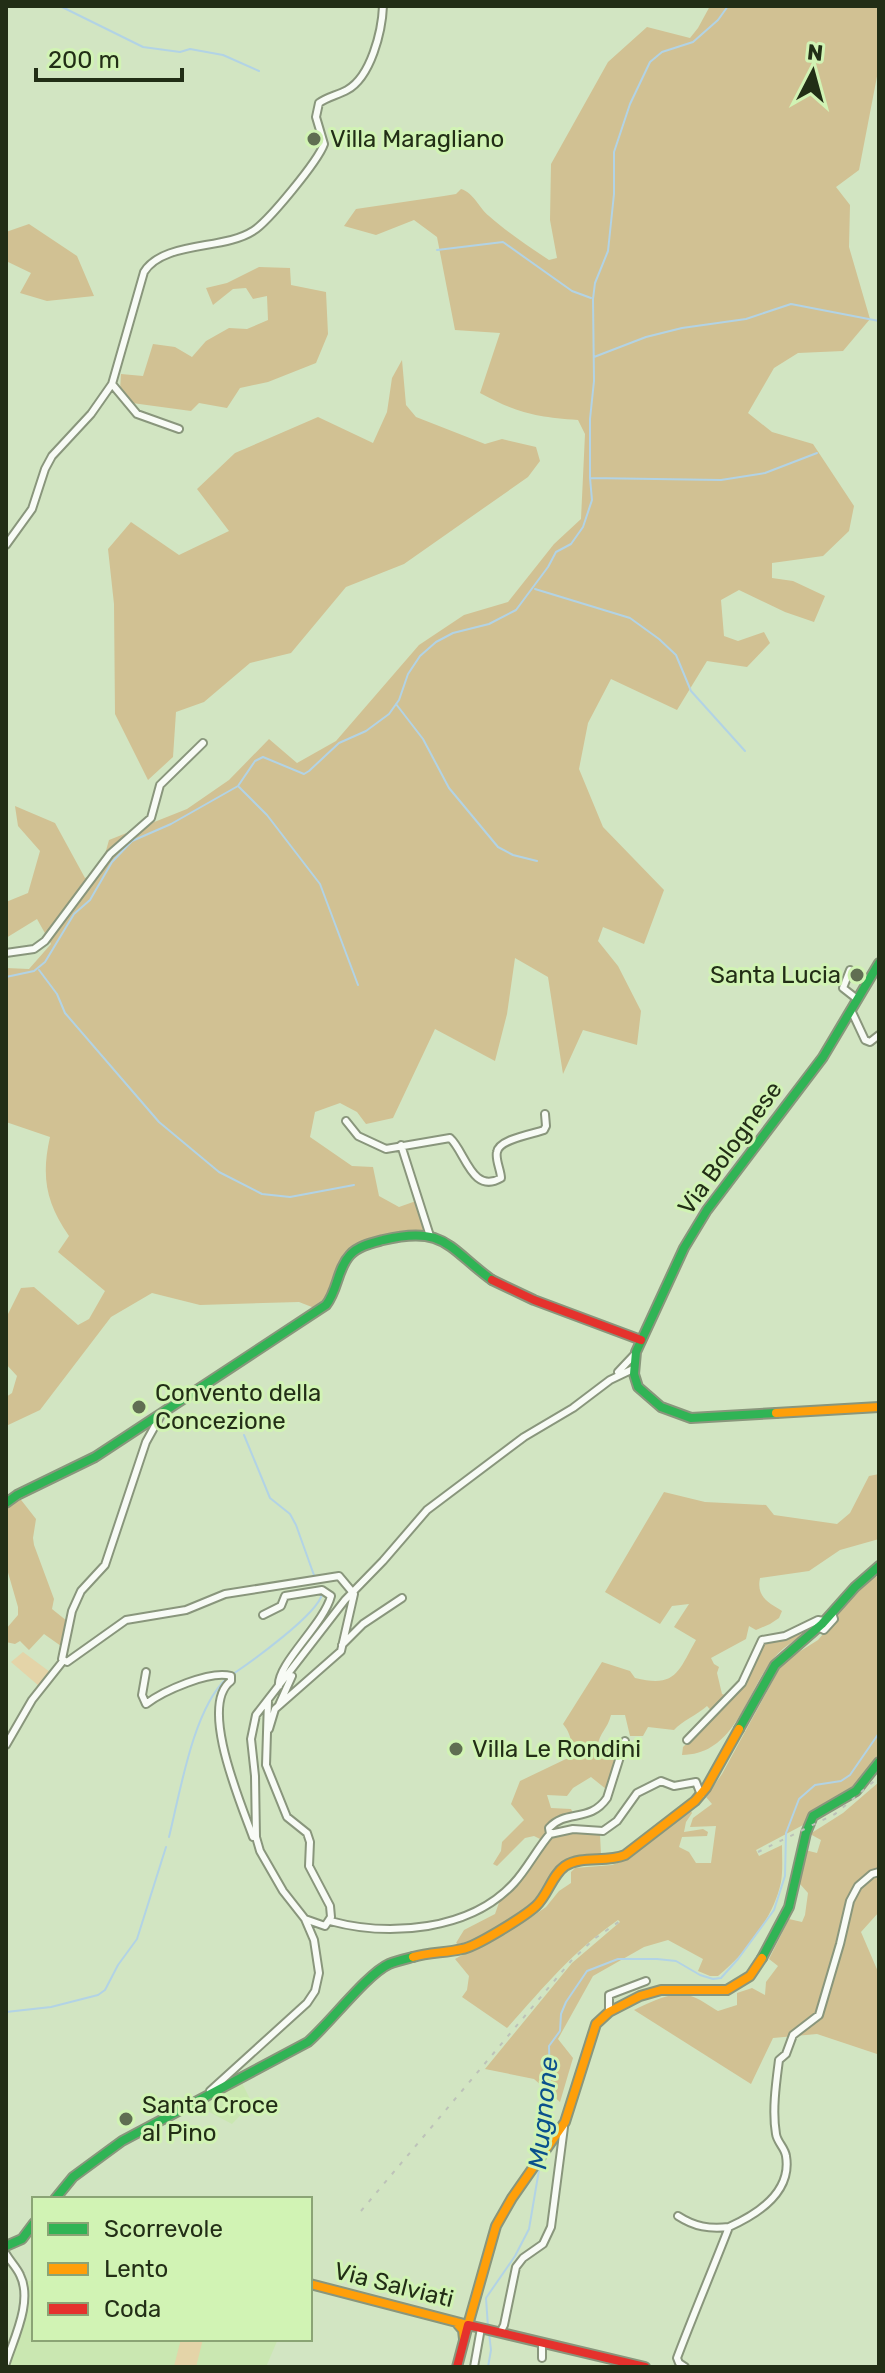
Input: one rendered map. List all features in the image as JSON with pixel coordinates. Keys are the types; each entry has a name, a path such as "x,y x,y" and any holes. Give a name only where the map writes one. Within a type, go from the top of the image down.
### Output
{"main road":[{"name":"Via Bolognese","path":"629,1368 684,1248 701,1220 823,1057 879,963"},
{"path":"6,1503 95,1457 326,1305 333,1299 347,1259 362,1247 401,1237 430,1236 448,1243 496,1283 641,1340"},
{"path":"629,1368 638,1387 652,1402 670,1412 691,1418 879,1407"},
{"path":"57,2197 73,2177 122,2141 321,2033 376,1972 408,1957 466,1949 531,1911 567,1865 579,1861 613,1860 625,1855 701,1795 783,1654 821,1624 852,1587 879,1566"},
{"path":"457,2367 493,2235 503,2212 565,2122 592,2031 609,2012 651,1992 727,1990 750,1976 767,1952 789,1907 806,1833 813,1816 856,1791 879,1762"},
{"path":"6,2246 22,2239 32,2226"},
{"name":"Via Salviati","path":"312,2285 645,2367"},
{"path":"453,2321 462,2328 464,2339"}],"street":[{"path":"6,545 32,509 52,456 105,397 112,384 144,272 149,264 165,256 256,230 314,163 324,144 316,117 319,103 348,90 361,80 369,65 383,6"},
{"path":"112,384 137,414 179,429"},
{"path":"6,953 34,949 45,941 110,854 151,818 160,785 203,743"},
{"path":"850,970 843,988 857,999"},
{"path":"851,1010 865,1040 870,1042 879,1035"},
{"path":"346,1121 358,1136 386,1149 450,1138 465,1165 473,1174 488,1182 499,1181 501,1173 496,1153 499,1147 514,1138 544,1130 545,1114"},
{"path":"401,1145 430,1236"},
{"path":"257,1843 251,1739 256,1715 352,1591 438,1500 524,1437 629,1368"},
{"path":"6,1745 32,1700 63,1661 72,1611 81,1591 105,1565 146,1442 161,1415"},
{"path":"63,1661 77,1655 126,1620 186,1610 225,1594 339,1576 354,1594 341,1651 275,1709 265,1748 271,1782 287,1817 307,1833 310,1842 309,1866 326,1896 330,1921"},
{"path":"263,1615 281,1606 285,1596 322,1590 331,1596 320,1622 280,1673 279,1686"},
{"path":"341,1646 363,1624 402,1598"},
{"path":"687,1740 742,1683 762,1640 800,1631 818,1620 821,1624"},
{"path":"146,1672 142,1687 146,1704 161,1692 208,1677 231,1676 222,1693 219,1736 253,1838 283,1891 305,1919 319,1962 315,1991 303,2007 201,2099"},
{"path":"279,1705 292,1676"},
{"path":"268,1700 269,1729"},
{"path":"550,1834 549,1828 557,1821 593,1812 601,1806 607,1798 625,1741"},
{"path":"305,1919 322,1926 330,1921 361,1927 395,1928 462,1919 488,1905 514,1883 550,1834 573,1829 603,1831 617,1821 637,1793 661,1781 674,1786 696,1782 701,1795"},
{"path":"678,2216 701,2227 729,2227 748,2219 779,2190 786,2176 786,2153 776,2136 779,2060 786,2054 793,2035 819,2015 850,1901 858,1886 879,1872"},
{"path":"609,2012 609,1995 646,1981"},
{"path":"254,2049 265,2065"},
{"path":"500,2333 516,2267 543,2244 551,2227 565,2122"},
{"path":"685,2367 677,2358 729,2227"},
{"path":"6,2254 19,2273 25,2294 20,2322 6,2363"},
{"path":"474,2367 482,2328"},
{"path":"542,2343 542,2358"}],"shaded area":[{"path":"710,6 879,6 879,66 859,170 836,187 850,205 849,247 870,319 843,351 798,353 774,368 748,413 772,432 813,444 854,506 849,531 823,556 772,563 772,578 793,581 825,596 814,622 739,590 721,600 724,636 738,641 764,632 770,643 747,667 707,661 677,710 611,679 588,723 579,769 603,827 664,890 644,944 603,927 598,941 618,966 641,1011 637,1045 583,1030 563,1074 548,977 515,958 507,1014 495,1061 435,1029 393,1118 366,1124 357,1112 340,1103 315,1112 310,1137 352,1166 373,1167 379,1196 399,1207 416,1201 427,1233 395,1234 346,1253 330,1291 317,1309 299,1302 200,1305 152,1293 111,1317 40,1410 6,1426 6,1397 12,1393 17,1376 6,1364 6,1318 21,1288 34,1287 78,1325 89,1319 105,1291 58,1252 69,1236 55,1212 48,1189 46,1165 50,1137 6,1122 6,968 29,969 51,944 37,919 6,938 6,902 28,893 40,851 18,826 15,806 55,823 85,878 100,872 109,840 187,809 229,780 269,739 297,763 336,741 419,645 464,615 508,602 554,544 581,519 585,434 578,420 527,413 480,393 500,333 455,330 437,237 414,220 376,235 344,226 356,209 456,194 461,189 518,239 549,260 557,258 550,220 551,164 608,62 647,27 690,38"},
{"path":"29,224 77,256 94,296 47,301 20,293 31,273 6,261 6,232"},
{"path":"259,267 290,268 291,285 326,292 328,334 316,363 268,382 240,388 227,408 199,403 191,411 132,403 120,390 121,374 143,376 153,344 175,347 192,357 206,341 229,328 247,329 268,320 267,296 253,299 246,288 233,289 213,305 206,288 227,283"},
{"path":"402,360 406,405 416,417 485,444 502,439 536,447 540,461 528,477 404,564 346,587 291,653 250,663 204,702 176,712 173,757 148,780 115,714 114,604 108,549 131,522 179,555 229,531 197,489 235,453 318,417 373,443 387,412 392,378"},
{"path":"879,1474 879,1539 840,1550 809,1571 760,1578 762,1595 782,1611 779,1618 756,1630 749,1626 746,1639 711,1658 719,1667 717,1673 722,1694 728,1696 745,1682 763,1641 800,1633 817,1623 773,1659 727,1734 715,1745 700,1752 682,1755 683,1747 716,1716 707,1706 674,1730 648,1727 643,1736 630,1736 625,1715 611,1715 598,1745 618,1751 606,1789 591,1777 573,1788 567,1796 547,1795 551,1808 571,1809 573,1813 552,1820 542,1840 534,1836 525,1838 497,1866 493,1864 501,1851 502,1842 524,1820 511,1804 520,1781 568,1758 571,1740 563,1724 602,1662 630,1671 635,1678 649,1681 668,1679 680,1669 696,1640 674,1627 689,1604 672,1606 660,1624 605,1592 664,1492 705,1502 766,1505 774,1515 837,1524 850,1513 869,1476"},
{"path":"18,1496 36,1519 34,1545 54,1599 52,1609 67,1621 61,1646 44,1634 29,1650 20,1641 15,1644 6,1642 6,1629 18,1615 18,1607 7,1569 6,1507"},
{"path":"874,1575 879,1578 879,1753 857,1784 813,1811 805,1824 756,1850 759,1856 782,1845 782,1877 772,1908 748,1946 718,1976 698,1971 703,1959 668,1940 644,1947 593,1976 558,2039 573,2058 560,2102 534,2079 485,2069 572,1963 620,1922 618,1920 573,1957 507,2028 462,1997 467,1990 469,1976 455,1959 546,1907 559,1891 571,1883 571,1872 575,1868 623,1861 690,1809 692,1813 684,1832 703,1829 708,1832 707,1836 682,1837 679,1847 689,1852 696,1863 711,1863 716,1826 690,1827 693,1818 712,1804 706,1797 722,1774 783,1662 818,1640 834,1621 837,1612"},
{"path":"23,1652 50,1672 39,1686 11,1662"},
{"path":"879,1782 879,1912 861,1932 879,1974 877,2054 817,2034 773,2038 751,2084 634,2010 664,1997 688,1995 718,2011 737,2005 737,1993 752,1988 765,1995 766,1982 778,1966 769,1959 789,1919 802,1922 805,1915 808,1893 800,1884 805,1850 817,1853 821,1840 810,1834 843,1813"},
{"path":"581,1833 600,1835 601,1854 584,1856 563,1865 531,1906 460,1946 456,1943 464,1930 495,1914 501,1897 548,1840 553,1836"},
{"path":"242,2083 252,2103 232,2124 196,2105"},
{"path":"32,2280 32,2341 277,2341 266,2367 7,2367 25,2282"},
{"path":"180,2341 202,2341 196,2367 174,2366"}],"waterway":[{"path":"60,6 143,47 180,52 190,49 223,55 259,71"},
{"path":"6,977 34,971 45,962 74,914 90,900 112,862 132,841 171,824 238,786 255,761 263,757 304,774 309,771 339,743 366,731 389,714 399,700 408,674 420,656 436,642 453,633 489,624 516,610 556,552 571,544 583,527 592,500 590,419 594,381 593,299 595,283 608,251 614,194 614,152 630,104 650,62 662,52 693,42 718,20 728,6"},
{"path":"437,250 503,242 572,291 591,298"},
{"path":"594,357 646,337 682,328 746,319 791,304 879,321"},
{"path":"590,478 721,480 765,473 817,453"},
{"path":"535,589 630,618 659,639 676,655 691,691 745,751"},
{"path":"396,704 423,739 449,788 498,847 513,855 537,861"},
{"path":"239,787 267,815 320,884 358,985"},
{"path":"39,970 57,994 65,1013 159,1122 219,1172 262,1194 290,1197 354,1185"},
{"path":"244,1435 270,1498 290,1514 296,1525 315,1578"},
{"path":"233,1674 297,1625 318,1603 322,1594"},
{"path":"169,1837 196,1731 215,1693 226,1679"},
{"name":"Mugnone","path":"542,2149 550,2086 549,2046 560,2031 561,2014 566,2002 587,1971 618,1959 657,1959 676,1961 700,1975 721,1978 774,1910 785,1876 786,1833 799,1799 815,1785 841,1781 850,1775 879,1733"},
{"path":"6,2012 51,2007 98,1995 105,1990 137,1939 166,1847"},
{"name":"Mugnone","path":"488,2327 486,2298 529,2229 540,2164"},
{"name":"Mugnone","path":"488,2367 491,2350 489,2333"}],"railway":[{"path":"758,1852 835,1814 879,1777"},
{"path":"361,2211 571,1961 594,1939 620,1921"}],"traffic: fast":[{"path":"776,1413 691,1418 661,1407 638,1387 634,1374 636,1352 684,1248 707,1210 823,1057 879,963"},
{"path":"6,1503 95,1457 326,1305 346,1261 361,1247 404,1236 433,1238 455,1249 492,1280"},
{"path":"739,1729 775,1665 822,1624 879,1566"},
{"path":"762,1958 789,1907 806,1833 813,1816 856,1791 879,1762"},
{"path":"57,2197 73,2177 122,2141 308,2042 380,1969 413,1957"},
{"path":"6,2246 22,2239 32,2226"}],"traffic: slow":[{"path":"776,1413 879,1407"},
{"path":"413,1957 469,1947 522,1917 536,1906 565,1866 625,1855 695,1801 706,1788 739,1729"},
{"path":"312,2285 468,2325 496,2226 565,2122 596,2024 609,2012 640,1996 661,1990 727,1990 750,1976 762,1958"},
{"path":"456,2322 463,2330 464,2339"}],"traffic: jam":[{"path":"492,1280 534,1300 641,1340"},
{"path":"457,2367 468,2325 645,2367"}],"place":[{"name":"Villa Maragliano","path":"314,139"},
{"name":"Santa Lucia","path":"857,975"},
{"name":"Convento della Concezione","path":"139,1407"},
{"name":"Villa Le Rondini","path":"456,1749"},
{"name":"Santa Croce al Pino","path":"126,2119"}]}
